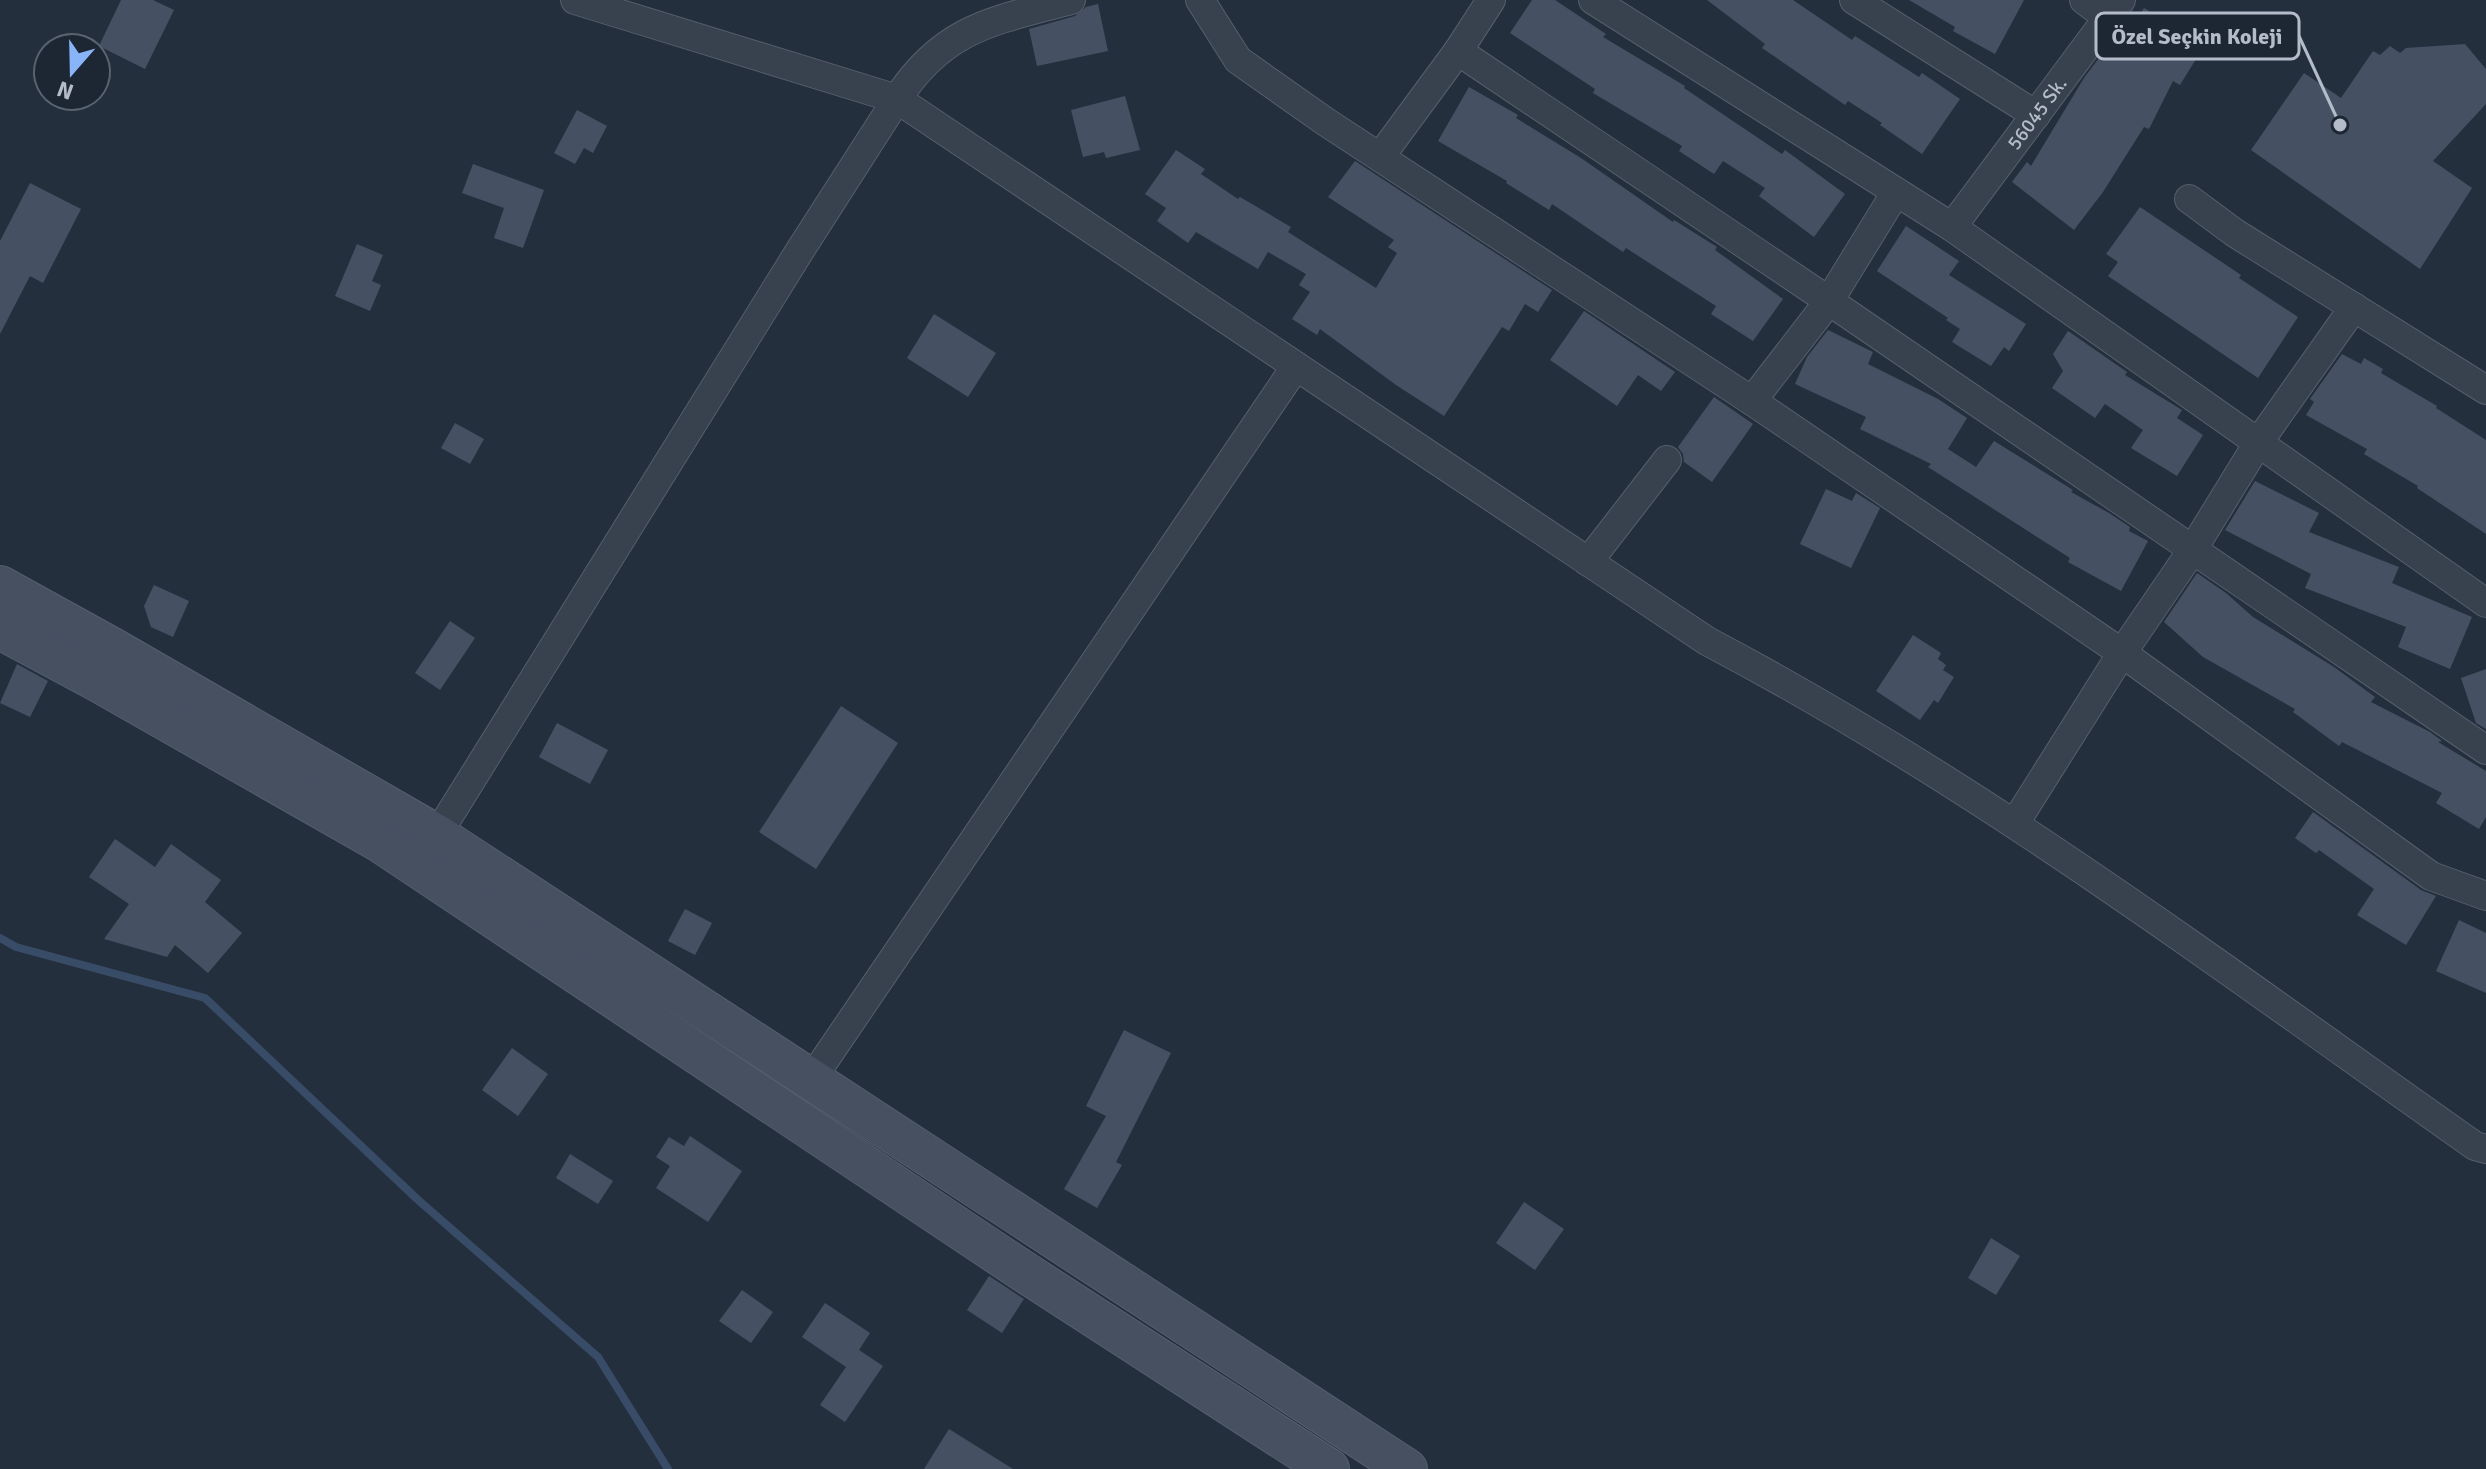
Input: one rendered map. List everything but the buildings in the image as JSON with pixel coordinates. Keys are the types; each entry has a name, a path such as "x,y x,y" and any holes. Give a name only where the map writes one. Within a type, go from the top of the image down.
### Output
{"main road":[{"path":"0,586 437,835 1407,1469"},
{"path":"0,629 380,842 1010,1262 1329,1469"}],"street":[{"path":"575,0 897,99 1707,641 1797,689 2015,823 2475,1146 2486,1149"},
{"path":"437,835 799,252 911,78 931,55 987,22 1071,0"},
{"path":"1200,0 1238,60 1752,401 2122,653 2431,876 2486,896"},
{"path":"1380,157 1458,51 1491,0"},
{"path":"1593,0 1952,227 2486,603"},
{"path":"1854,0 2036,115"},
{"path":"2084,0 2115,9"},
{"name":"56045 Sk.","path":"1952,227 2115,9"},
{"path":"1458,51 2486,750"},
{"path":"1752,401 1829,301 1896,192"},
{"path":"2189,199 2235,233 2486,390"},
{"path":"2015,823 2258,443 2354,307"},
{"path":"811,1080 1296,366"},
{"path":"1588,562 1667,460"}],"waterway":[{"path":"0,938 16,947 205,998 417,1199 598,1357 668,1469"}],"place":[{"name":"Özel Seçkin Koleji","path":"2340,125"}]}
